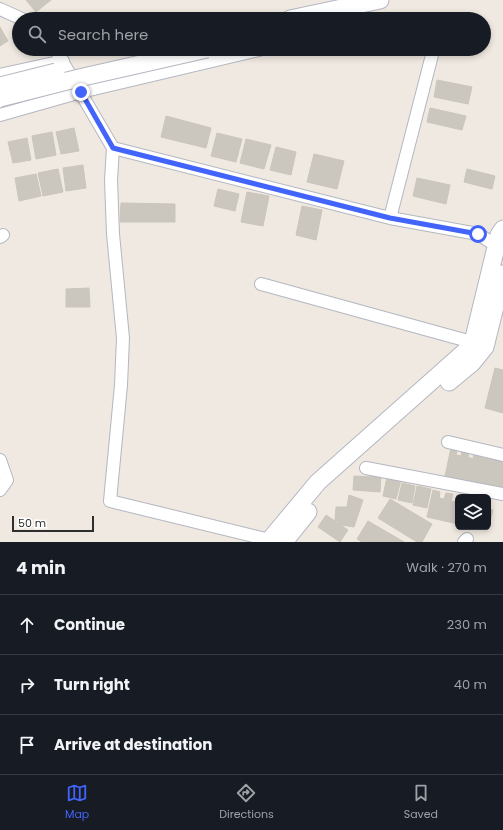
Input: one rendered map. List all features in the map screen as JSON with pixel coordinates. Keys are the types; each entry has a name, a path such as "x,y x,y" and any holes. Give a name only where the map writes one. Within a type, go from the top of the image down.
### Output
{"main road":[{"path":"326,12 380,0"},
{"path":"344,12 351,7"},
{"path":"0,86 126,56"},
{"path":"0,98 176,56"},
{"path":"479,345 501,239"},
{"path":"274,541 318,482 465,353 479,345 503,274"}],"street":[{"path":"0,9 12,14"},
{"path":"60,56 113,148 111,180 113,234 123,338 121,385 110,501 274,541"},
{"path":"0,115 81,92 233,56"},
{"path":"390,218 432,56"},
{"path":"0,75 63,61"},
{"path":"113,148 390,218 501,239"},
{"path":"261,284 479,345"},
{"path":"448,442 503,455"},
{"path":"0,460 7,480 0,490"},
{"path":"366,468 503,494"}],"building":[{"path":"26,0 51,0 36,12"},
{"path":"0,27 8,41 0,46"},
{"path":"437,80 472,87 468,104 434,97"},
{"path":"430,108 466,116 462,130 427,122"},
{"path":"166,116 211,128 206,148 161,137"},
{"path":"74,128 79,151 61,154 56,132"},
{"path":"52,132 56,155 36,159 32,136"},
{"path":"217,133 242,139 236,162 211,156"},
{"path":"27,138 31,160 13,163 8,142"},
{"path":"246,139 271,145 264,169 240,163"},
{"path":"276,147 296,152 291,175 270,170"},
{"path":"314,154 344,161 337,189 307,182"},
{"path":"83,165 86,188 66,191 63,168"},
{"path":"58,169 63,192 43,196 38,173"},
{"path":"467,169 495,176 492,189 464,182"},
{"path":"36,174 41,196 19,201 15,178"},
{"path":"417,178 450,185 446,204 413,196"},
{"path":"218,189 239,194 235,211 214,206"},
{"path":"247,192 269,196 263,226 241,222"},
{"path":"121,203 175,204 175,222 120,222"},
{"path":"302,206 322,210 316,240 296,235"},
{"path":"89,288 90,307 66,307 66,289"},
{"path":"495,368 503,370 503,413 485,408"},
{"path":"451,448 457,450 456,455 461,456 462,451 469,452 468,457 473,459 474,453 486,459 486,456 503,460 503,488 445,476"},
{"path":"372,475 381,476 380,492 353,490 354,476 372,477"},
{"path":"387,477 401,480 396,499 383,496"},
{"path":"402,483 415,486 412,503 398,500"},
{"path":"417,486 431,489 427,508 413,505"},
{"path":"433,490 440,492 439,498 444,499 446,493 453,494 451,501 455,502 455,523 427,517"},
{"path":"349,495 363,500 354,527 342,525 335,520 336,507 347,507"},
{"path":"390,499 432,524 422,542 417,542 378,518"},
{"path":"326,515 348,530 340,542 318,527"},
{"path":"368,521 404,542 362,542 357,539"}],"route":[{"path":"81,92 113,148 390,218 478,234"}]}
